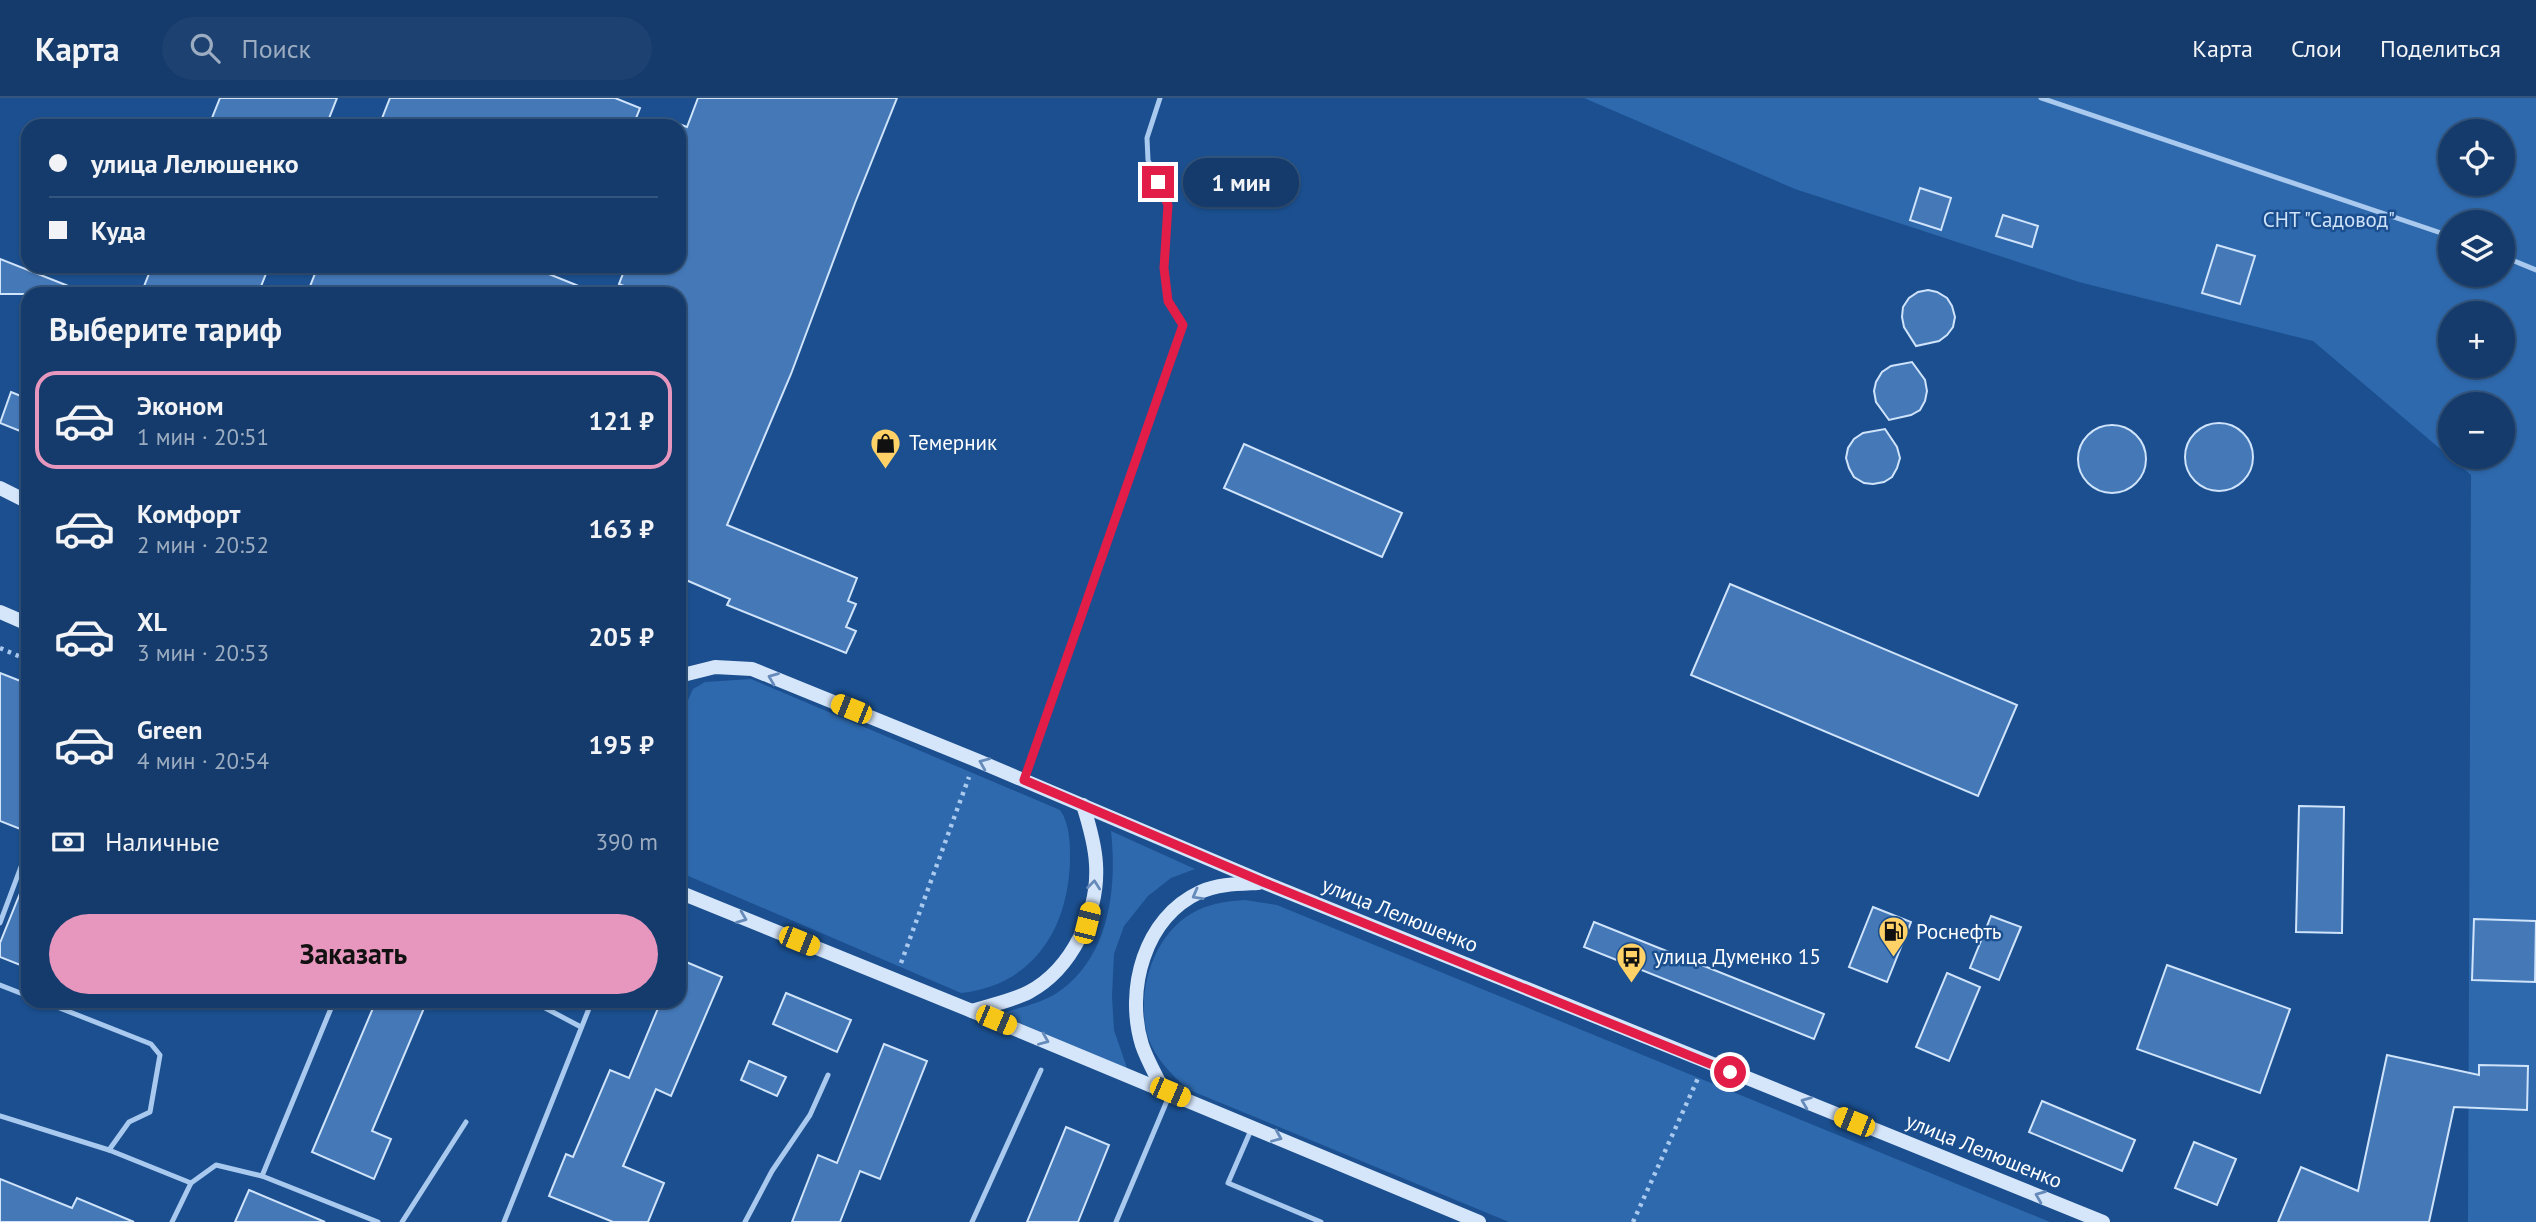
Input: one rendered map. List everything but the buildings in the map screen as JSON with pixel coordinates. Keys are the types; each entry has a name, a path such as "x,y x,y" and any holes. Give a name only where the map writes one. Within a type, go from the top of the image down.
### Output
{"street":[{"path":"0,488 21,498"},
{"path":"0,612 21,621"},
{"name":"улица Лелюшенко","path":"686,675 715,667 752,669 1024,780 1263,882 2103,1222"},
{"path":"972,1011 1029,992 1052,975 1069,957 1087,923 1096,865 1083,805"},
{"path":"1166,1091 1142,1046 1135,1006 1139,969 1156,931 1176,908 1198,893 1219,885 1263,882"},
{"path":"686,895 1479,1222"}],"lane":[{"path":"1024,780 1183,325 1168,301 1164,268 1168,205 1148,160 1147,138 1160,98"},
{"path":"2041,98 2438,232"},
{"path":"2515,261 2536,270"},
{"path":"0,923 21,867"},
{"path":"0,985 21,993"},
{"path":"60,1008 151,1044 160,1055 150,1112 129,1122 109,1150"},
{"path":"262,1176 331,1008"},
{"path":"545,1008 581,1027"},
{"path":"504,1222 589,1008"},
{"path":"972,1222 1041,1070"},
{"path":"746,1222 772,1171 810,1115 828,1075"},
{"path":"1115,1222 1166,1091"},
{"path":"0,1116 109,1150 191,1183"},
{"path":"402,1222 466,1122"},
{"path":"1252,1127 1228,1183 1321,1222"},
{"path":"172,1222 191,1183 216,1165 262,1176 379,1222"}],"path":[{"path":"0,648 21,657"},
{"path":"895,980 975,760"},
{"path":"1633,1222 1705,1062"}],"green space":[{"name":"СНТ \"Садовод\"","path":"1584,98 2536,98 2536,1222 2468,1222 2471,475 2464,469 2515,469 2515,392 2438,392 2438,447 2313,341 2079,282 1795,189"},
{"path":"751,679 1060,810 1068,828 1068,886 1054,931 1042,950 1027,966 1008,979 986,988 961,993 686,875 686,704 693,689 705,682"},
{"path":"1111,831 1195,869 1171,878 1148,896 1124,926 1114,954 1114,1030 1128,1071 1000,1014 1040,1001 1061,990 1090,958 1100,939 1111,896"},
{"path":"1245,900 1277,905 2050,1222 1509,1222 1187,1089 1164,1066 1148,1037 1144,1002 1151,965 1159,948 1182,920 1198,910"}],"place":[{"name":"Темерник","path":"886,470"},
{"name":"Роснефть","path":"1893,959"},
{"name":"улица Думенко 15","path":"1631,984"}],"route":[{"path":"1158,182 1168,205 1164,268 1168,301 1183,325 1024,780 1263,882 1730,1072"}]}
